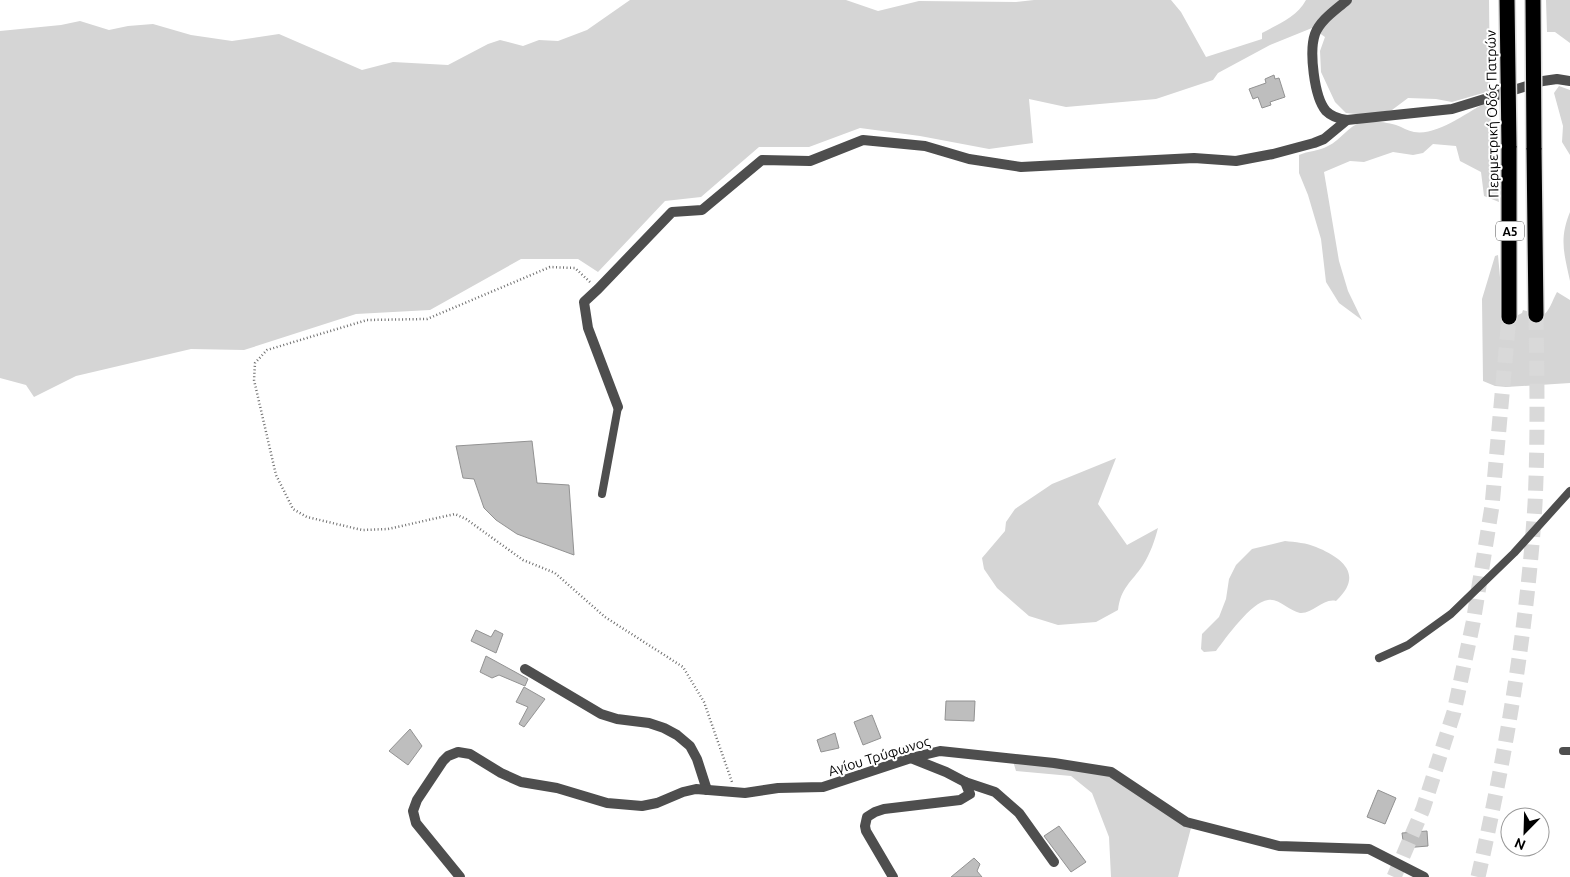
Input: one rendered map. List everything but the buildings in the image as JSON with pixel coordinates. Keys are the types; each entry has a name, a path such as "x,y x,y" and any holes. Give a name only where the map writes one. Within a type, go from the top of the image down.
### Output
{"highway":[{"name":"Περιμετρική Οδός Πατρών","path":"1507,0 1509,317"},
{"name":"Α5","path":"1533,0 1536,315"}],"street":[{"path":"1347,0 1321,24 1315,34 1317,90 1322,104 1336,118 1347,120 1452,109 1525,86 1557,79 1570,81"},
{"path":"618,407 588,328 584,302 672,212 702,210 762,160 810,160 863,140 925,146 969,159 1021,167 1194,158 1242,160 1314,143 1332,134 1347,120"},
{"path":"525,669 608,717 649,723 677,735 690,746 697,759 707,790"},
{"name":"Αγίου Τρύφωνος","path":"460,877 416,822 413,814 414,804 438,768 448,756 455,753 463,752 470,754 501,773 522,782 557,788 615,804 646,806 683,792 707,790 736,793 761,792 778,788 823,787 911,758 940,751 1054,763 1111,772 1186,822 1280,846 1369,848 1424,877"},
{"path":"911,758 965,782 995,792 1018,813 1054,862"},
{"path":"892,877 866,831 865,823 867,817 875,812 894,807 960,800 970,794 965,782"}],"lane":[{"path":"602,494 618,407"},
{"path":"1379,658 1408,645 1452,614 1514,554 1570,491"}],"path":[{"path":"598,289 575,268 550,267 427,320 367,320 267,350 255,363 254,380 276,475 293,509 307,517 362,530 388,529 455,514 466,519 523,560 555,573 605,617 683,667 704,702 736,793"}],"shaded area":[{"path":"630,0 846,0 878,11 919,1 1171,0 1181,12 1206,57 1262,39 1262,33 1292,16 1306,0 1489,0 1490,91 1452,102 1436,99 1408,98 1392,110 1366,115 1346,113 1335,102 1321,72 1320,51 1325,37 1312,28 1270,45 1218,73 1213,80 1156,99 1066,107 1029,99 1033,143 989,149 920,136 860,128 809,147 759,147 701,197 665,201 598,272 578,259 521,259 430,310 356,314 244,350 191,349 76,376 34,397 26,385 0,378 0,31 61,25 80,21 109,30 153,24 191,35 232,41 279,34 362,70 393,62 448,65 488,44 500,40 523,46 539,40 558,41 587,30"},
{"path":"1546,0 1570,0 1570,43 1555,32 1547,32"},
{"path":"1559,86 1570,90 1570,155 1562,142 1563,126 1554,93"},
{"path":"1490,101 1493,162 1499,202 1484,196 1481,172 1460,161 1456,146 1433,144 1423,153 1413,155 1393,152 1364,162 1350,161 1324,172 1339,261 1348,291 1362,320 1339,303 1326,282 1321,239 1308,195 1299,173 1299,155 1328,146 1362,122 1383,122 1412,131 1424,132 1443,127"},
{"path":"1570,212 1570,281 1564,254 1564,238"},
{"path":"1498,255 1502,300 1516,316 1522,313 1523,310 1542,316 1549,309 1557,292 1570,300 1570,383 1506,387 1495,386 1483,381 1482,299 1495,256"},
{"path":"1116,458 1098,504 1127,545 1158,528 1146,561 1124,590 1118,610 1096,622 1058,625 1029,616 997,588 984,569 982,558 1005,531 1006,522 1015,509 1052,484"},
{"path":"1285,541 1301,543 1326,551 1342,562 1347,568 1349,575 1344,592 1336,601 1327,602 1305,613 1296,612 1272,600 1261,602 1239,621 1216,651 1204,652 1201,649 1202,634 1219,617 1226,599 1229,579 1236,565 1252,549"},
{"path":"1013,761 1109,775 1191,828 1178,877 1111,877 1109,837 1092,793 1071,776 1016,771"}],"tunnel":[{"path":"1478,877 1498,785 1514,692 1527,598 1536,480 1536,315"},
{"path":"1394,877 1423,809 1454,712 1473,623 1492,506 1509,317"}]}
